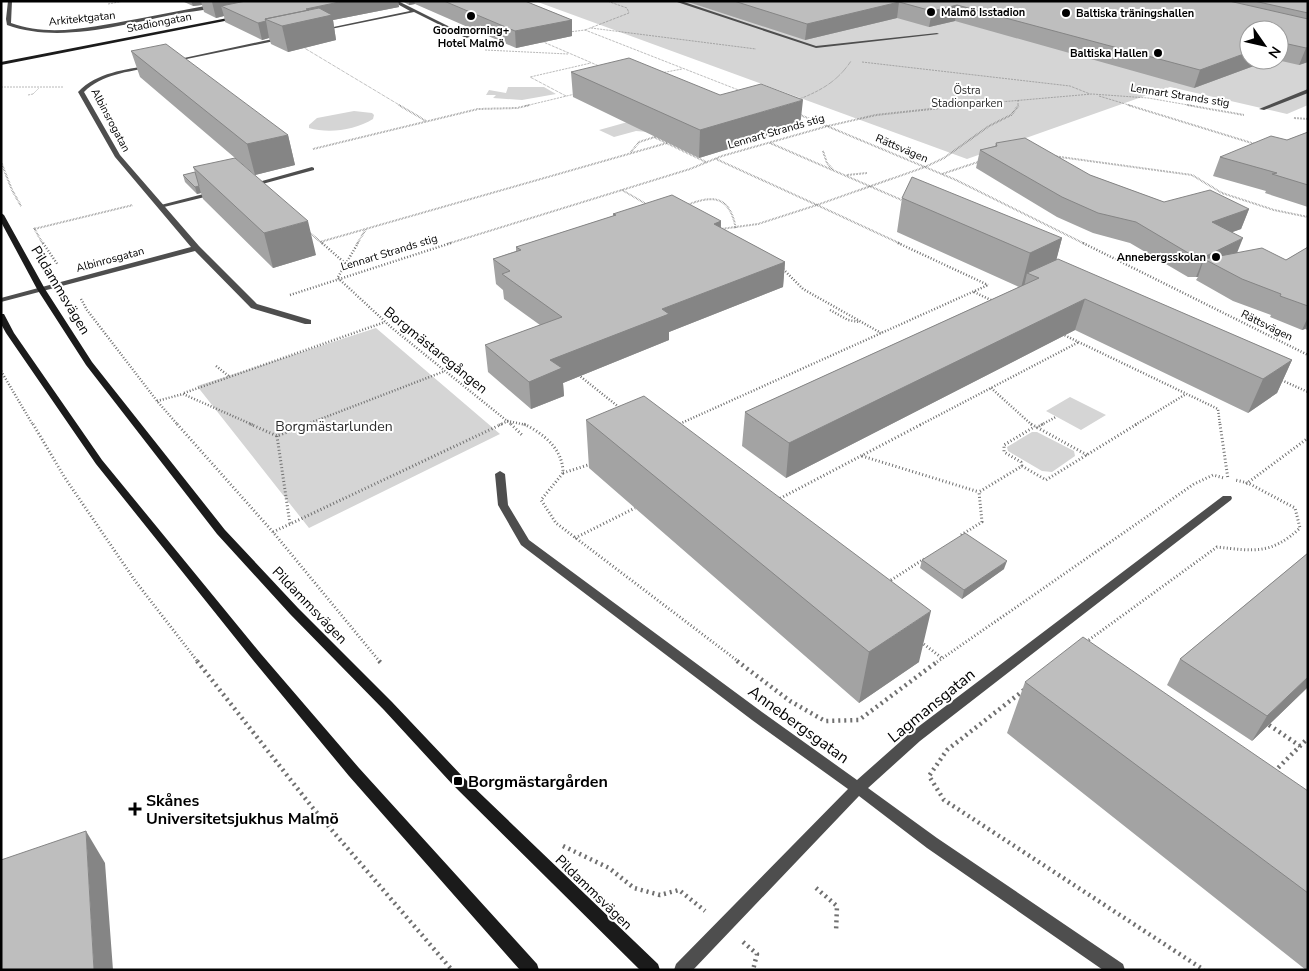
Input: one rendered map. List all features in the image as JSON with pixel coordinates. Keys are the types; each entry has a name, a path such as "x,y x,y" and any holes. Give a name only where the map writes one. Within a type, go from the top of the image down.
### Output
{"main road":[{"name":"Stadiongatan","path":"1,64 242,16"},
{"name":"Pildammsvägen","path":"1,215 41,289 89,363 221,532 294,611 388,706 458,781 652,970"},
{"path":"1,316 10,333 99,462 257,657 354,772 532,970"}],"street":[{"name":"Arkitektgatan","path":"10,1 9,24 25,30 44,31 93,28 239,1"},
{"path":"394,1 468,36"},
{"path":"676,1 816,46 937,34"},
{"path":"314,31 415,11"},
{"path":"162,63 286,37"},
{"name":"Albinsrogatan","path":"153,65 91,82 81,92 117,156 196,248 254,306 308,322"},
{"path":"1262,109 1308,91"},
{"path":"245,186 312,169"},
{"path":"160,206 220,192"},
{"name":"Albinrosgatan","path":"1,300 196,248"},
{"name":"Annebergsgatan","path":"500,474 503,505 525,542 757,716 932,843 1117,970"},
{"name":"Lagmansgatan","path":"682,970 723,925 858,788 915,736 1227,498"}],"path":[{"path":"108,4 124,1"},
{"path":"567,32 585,30 629,13 627,8 607,1"},
{"path":"585,30 745,93"},
{"path":"539,40 600,66"},
{"path":"294,41 427,121"},
{"path":"485,50 571,54"},
{"path":"797,100 832,85 841,77 852,61"},
{"path":"566,96 530,77 592,63"},
{"path":"657,74 682,68"},
{"path":"1,87 85,88"},
{"path":"28,95 33,94 41,87"},
{"path":"312,149 478,109 517,108 575,94"},
{"path":"1092,94 1261,146"},
{"name":"Lennart Strands stig","path":"267,310 291,294 338,278 716,159 828,126 876,115 1092,94 1148,98 1251,116 1262,109"},
{"path":"721,235 719,229 736,229 771,222 925,167 944,158 989,126 1011,115 1019,105 1018,100"},
{"name":"Rättsvägen","path":"795,113 942,174 1308,355"},
{"path":"627,154 639,142 663,134"},
{"path":"654,137 706,163"},
{"path":"770,143 911,204"},
{"path":"320,242 667,144"},
{"path":"823,151 827,163 834,171"},
{"path":"1045,155 1192,174 1222,193 1274,210 1308,217"},
{"path":"674,426 988,285 716,159"},
{"path":"942,174 985,159"},
{"path":"1,162 12,190 24,211"},
{"path":"844,175 867,173"},
{"path":"622,190 653,208"},
{"path":"685,206 704,199 719,200 726,203 734,214 736,229"},
{"path":"155,200 94,216 33,227 54,261 58,265 74,268 89,286 80,296 87,310 157,402 273,532 387,671"},
{"path":"338,278 367,228"},
{"path":"306,229 346,264"},
{"path":"778,266 785,269 803,289 882,333"},
{"name":"Borgmästaregången","path":"338,278 385,322 508,421 523,436"},
{"path":"973,292 1000,304"},
{"path":"830,310 848,320 862,322"},
{"path":"157,402 385,322"},
{"path":"1061,334 1218,409 1228,478"},
{"path":"771,503 1079,342"},
{"path":"216,366 230,377"},
{"path":"1,371 65,478 136,582 312,807 452,970"},
{"path":"572,371 625,411"},
{"path":"183,394 276,436 445,372"},
{"path":"1272,376 1308,392"},
{"path":"991,388 1035,428 1087,455"},
{"path":"1056,417 1004,445 1004,452 1021,462 1022,466 1046,480 1186,394"},
{"path":"273,532 508,421 516,420 540,434 562,455 563,473"},
{"path":"276,436 290,524"},
{"path":"1227,498 1308,438"},
{"path":"861,456 978,492 1022,466"},
{"path":"599,460 563,473 541,500 556,523 790,701 825,721 859,720 942,658 1194,484 1213,475 1248,483 1295,508 1300,528 1286,541 1260,550 1217,547 1082,644"},
{"path":"959,537 982,522 978,492"},
{"path":"575,538 635,508"},
{"path":"880,587 927,557"},
{"path":"919,640 942,658"},
{"path":"1030,686 947,750 929,776 944,800 1204,970"},
{"path":"1269,725 1300,746"},
{"path":"1268,778 1308,738"},
{"path":"560,845 609,868 634,888 660,896 679,890 757,954 753,970"},
{"path":"816,888 837,906 836,932"}],"green space":[{"name":"Östra Stadionparken","path":"535,1 1308,1 1308,105 1287,114 1170,87 967,159"},
{"path":"508,87 544,87 556,94 522,100 493,98 496,95 486,95 489,90 506,93"},
{"path":"354,111 372,113 374,115 373,119 358,126 342,130 325,131 309,128 309,125 317,118"},
{"path":"642,118 649,132 636,131 614,137 599,130"},
{"name":"Borgmästarlunden","path":"376,328 500,434 309,528 197,386"},
{"path":"1070,397 1106,415 1081,430 1046,411"},
{"path":"1032,432 1037,432 1074,451 1075,456 1052,472 1042,471 1008,451 1007,447"}],"building":[{"path":"246,1 344,1 265,19 266,21 258,23 221,6"},
{"path":"444,1 525,1 572,20 515,31"},
{"path":"734,1 1229,1 1308,19 1308,47 1289,44 1289,20 1239,20 1239,56 1200,70 957,5 932,11 899,2 807,24"},
{"path":"1254,1 1308,1 1308,13"},
{"path":"319,8 332,15 282,26 265,19"},
{"path":"166,44 288,135 247,144 131,51"},
{"path":"629,58 720,95 761,84 803,100 700,130 571,72"},
{"path":"1308,132 1308,185 1272,174 1277,173 1220,157 1271,136 1287,140"},
{"path":"1025,138 1090,175 1164,202 1210,190 1249,209 1212,222 1243,238 1204,257 1195,257 1136,222 1098,213 1062,197 980,150 997,146 996,143"},
{"path":"235,158 308,221 264,233 193,167"},
{"path":"195,172 199,186 195,187 183,175"},
{"path":"912,177 1062,238 1030,253 902,198"},
{"path":"672,195 721,221 714,224 785,262 662,309 669,314 550,360 562,368 529,382 485,345 562,317 502,274 510,271 493,259 521,250 516,247"},
{"path":"1308,247 1308,306 1242,279 1204,259 1262,248 1286,260"},
{"path":"1058,259 1292,360 1263,379 1085,299 789,443 745,412 1039,278 1027,273"},
{"path":"644,396 931,611 869,652 586,420"},
{"path":"965,533 1007,561 964,590 922,560"},
{"path":"1308,553 1308,677 1267,716 1180,659"},
{"path":"1083,637 1308,791 1308,893 1025,682"},
{"path":"86,831 94,970 1,970 1,860"}],"place":[{"name":"Malmö Isstadion","path":"931,12"},
{"name":"Baltiska träningshallen","path":"1066,13"},
{"name":"Goodmorning+ Hotel Malmö","path":"471,16"},
{"name":"Baltiska Hallen","path":"1158,53"},
{"name":"Annebergsskolan","path":"1216,257"},
{"name":"Borgmästargården","path":"458,781"},
{"name":"Skånes Universitetsjukhus Malmö","path":"135,809"}]}
